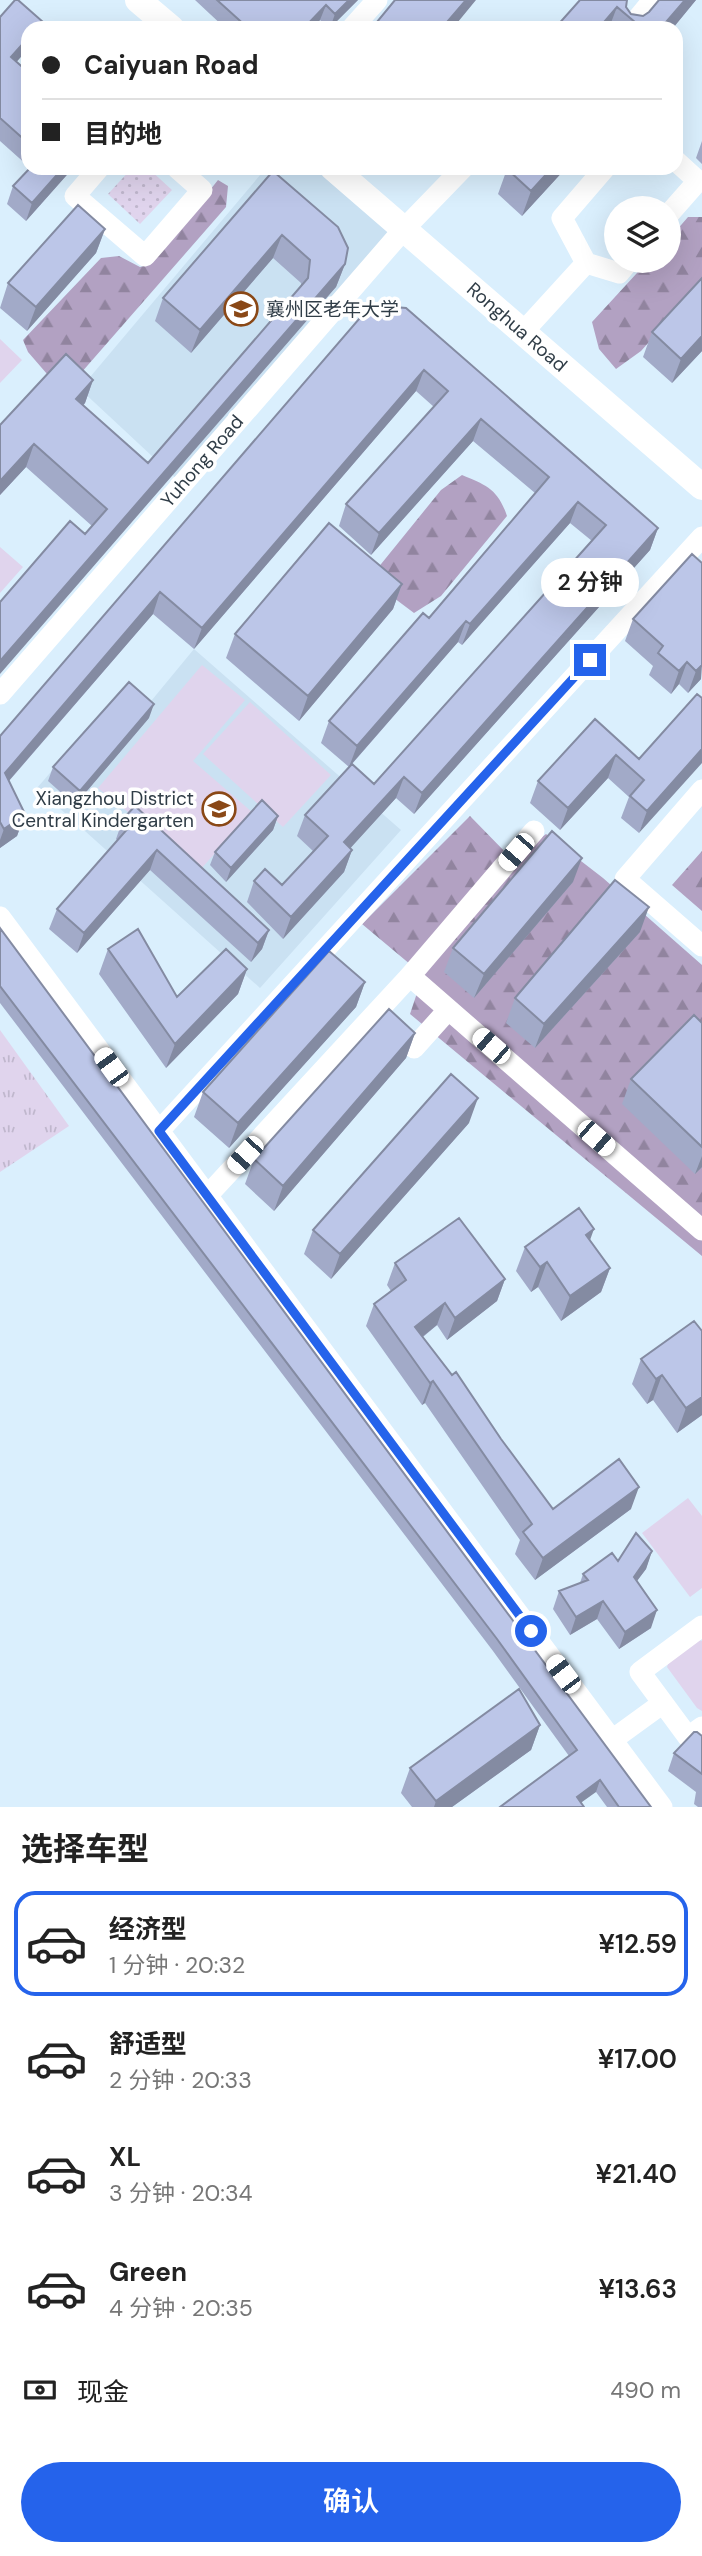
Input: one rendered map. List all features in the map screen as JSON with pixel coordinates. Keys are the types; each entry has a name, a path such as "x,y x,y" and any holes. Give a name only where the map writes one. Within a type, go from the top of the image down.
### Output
{"main road":[{"path":"138,0 163,21"},
{"name":"Ronghua Road","path":"341,175 702,487"}],"street":[{"path":"358,21 377,0"},
{"path":"636,21 653,0"},
{"path":"681,200 698,181 683,167"},
{"path":"93,175 75,196 145,256 202,190 185,175"},
{"name":"Yuhong Road","path":"0,694 404,229 456,175"},
{"path":"599,175 562,218 586,262 604,267"},
{"path":"523,332 586,262"},
{"path":"159,1131 702,537"},
{"path":"702,790 625,879 702,946"},
{"path":"207,1196 377,1013 534,831"},
{"path":"0,916 662,1807"},
{"path":"410,976 702,1230"},
{"path":"377,1013 414,1048 448,1010"},
{"path":"702,1626 640,1672 688,1737 702,1727"},
{"path":"612,1740 663,1703"}],"shaded area":[{"name":"襄州区老年大学","path":"260,175 341,175 404,229 182,484 80,389"},
{"name":"Xiangzhou District Central Kindergarten","path":"194,649 401,830 260,988 37,788 125,686 147,706"}],"green space":[{"path":"126,175 156,175 172,190 140,224 108,194"},
{"path":"218,180 228,186 226,207 74,381 60,389 28,352 23,340 101,258 119,256 140,267 151,264"},
{"path":"688,217 702,217 702,283 641,351 616,369 599,349 592,322 637,273 681,273 681,225"},
{"path":"0,339 22,360 0,383"},
{"path":"462,475 490,489 500,500 507,516 441,596 414,613 382,589 373,574 441,490"},
{"path":"0,547 23,567 0,593"},
{"path":"202,665 245,700 193,761 252,812 200,870 98,788"},
{"path":"250,702 331,775 283,827 203,754"},
{"path":"470,816 513,860 546,834 603,878 702,965 702,1256 410,1014 423,975 362,924"},
{"path":"702,851 702,911 672,885"},
{"path":"0,1030 69,1126 0,1172"},
{"path":"688,1498 702,1516 702,1588 690,1597 642,1533"},
{"path":"696,1639 702,1641 702,1711 667,1667 670,1658"}],"building":[{"path":"18,0 42,21 21,21 21,46 11,57 21,66 21,137 0,118 0,17"},
{"path":"217,0 349,0 335,14 326,5 311,21 240,21"},
{"path":"395,0 466,0 448,21 378,21"},
{"path":"580,0 627,0 626,7 631,14 643,16 659,0 685,0 667,21 634,21 617,7 605,21 561,21"},
{"path":"23,175 57,175 32,203 13,186"},
{"path":"270,175 278,175 338,227 348,248 345,264 0,661 0,602 70,521 85,534 107,509 34,444 0,481 0,425 66,354 93,380 76,399 148,463 308,278 310,260 282,235 200,330 163,298"},
{"path":"514,175 546,175 531,191"},
{"path":"78,205 105,229 36,307 8,283"},
{"path":"702,278 702,336 681,359 652,332"},
{"path":"371,305 406,308 658,528 422,793 404,777 344,842 352,850 291,917 254,881 265,869 282,885 328,836 305,815 352,764 374,784 606,525 578,502 470,624 466,621 357,746 329,721 423,613 429,618 549,477 481,419 379,533 346,504 448,391 424,370 202,628 160,592 5,773 25,814 4,829 0,822 0,736"},
{"path":"329,523 402,584 308,696 235,634"},
{"path":"692,554 702,563 702,665 696,671 687,662 679,671 658,653 663,646 633,619"},
{"path":"129,682 154,704 80,791 53,767"},
{"path":"697,694 702,698 702,749 647,811 630,796 644,780 616,755 568,808 538,781 595,719 639,759"},
{"path":"262,800 278,816 231,868 215,852"},
{"path":"135,806 269,930 258,943 157,850 84,933 57,909 130,826 123,819"},
{"path":"552,831 582,858 484,974 453,948"},
{"path":"615,880 649,907 544,1024 515,998"},
{"path":"0,928 651,1807 619,1807 600,1780 577,1797 584,1807 500,1807 577,1750 497,1639 0,986"},
{"path":"138,929 177,997 226,949 247,969 175,1044 108,949"},
{"path":"329,951 365,982 238,1123 203,1092"},
{"path":"389,1009 415,1033 283,1186 254,1159"},
{"path":"694,1015 702,1023 702,1147 631,1079"},
{"path":"451,1074 478,1098 340,1254 313,1230"},
{"path":"579,1208 594,1229 586,1235 610,1268 570,1296 547,1262 540,1267 525,1247"},
{"path":"459,1218 505,1279 455,1318 445,1303 415,1327 452,1375 456,1372 553,1509 619,1459 639,1487 543,1558 523,1532 532,1524 433,1381 430,1383 374,1304 406,1280 395,1263"},
{"path":"694,1321 702,1331 702,1397 686,1408 662,1375 656,1379 641,1359"},
{"path":"636,1533 652,1551 634,1577 657,1610 625,1632 603,1601 576,1617 559,1591 588,1580 583,1574 612,1553 618,1561"},
{"path":"519,1689 540,1725 436,1801 410,1768"},
{"path":"694,1732 702,1736 702,1774 674,1753"}],"place":[{"name":"襄州区老年大学","path":"241,309"},
{"name":"Xiangzhou District Central Kindergarten","path":"219,809"}],"route":[{"path":"531,1631 159,1131 590,660"}]}
